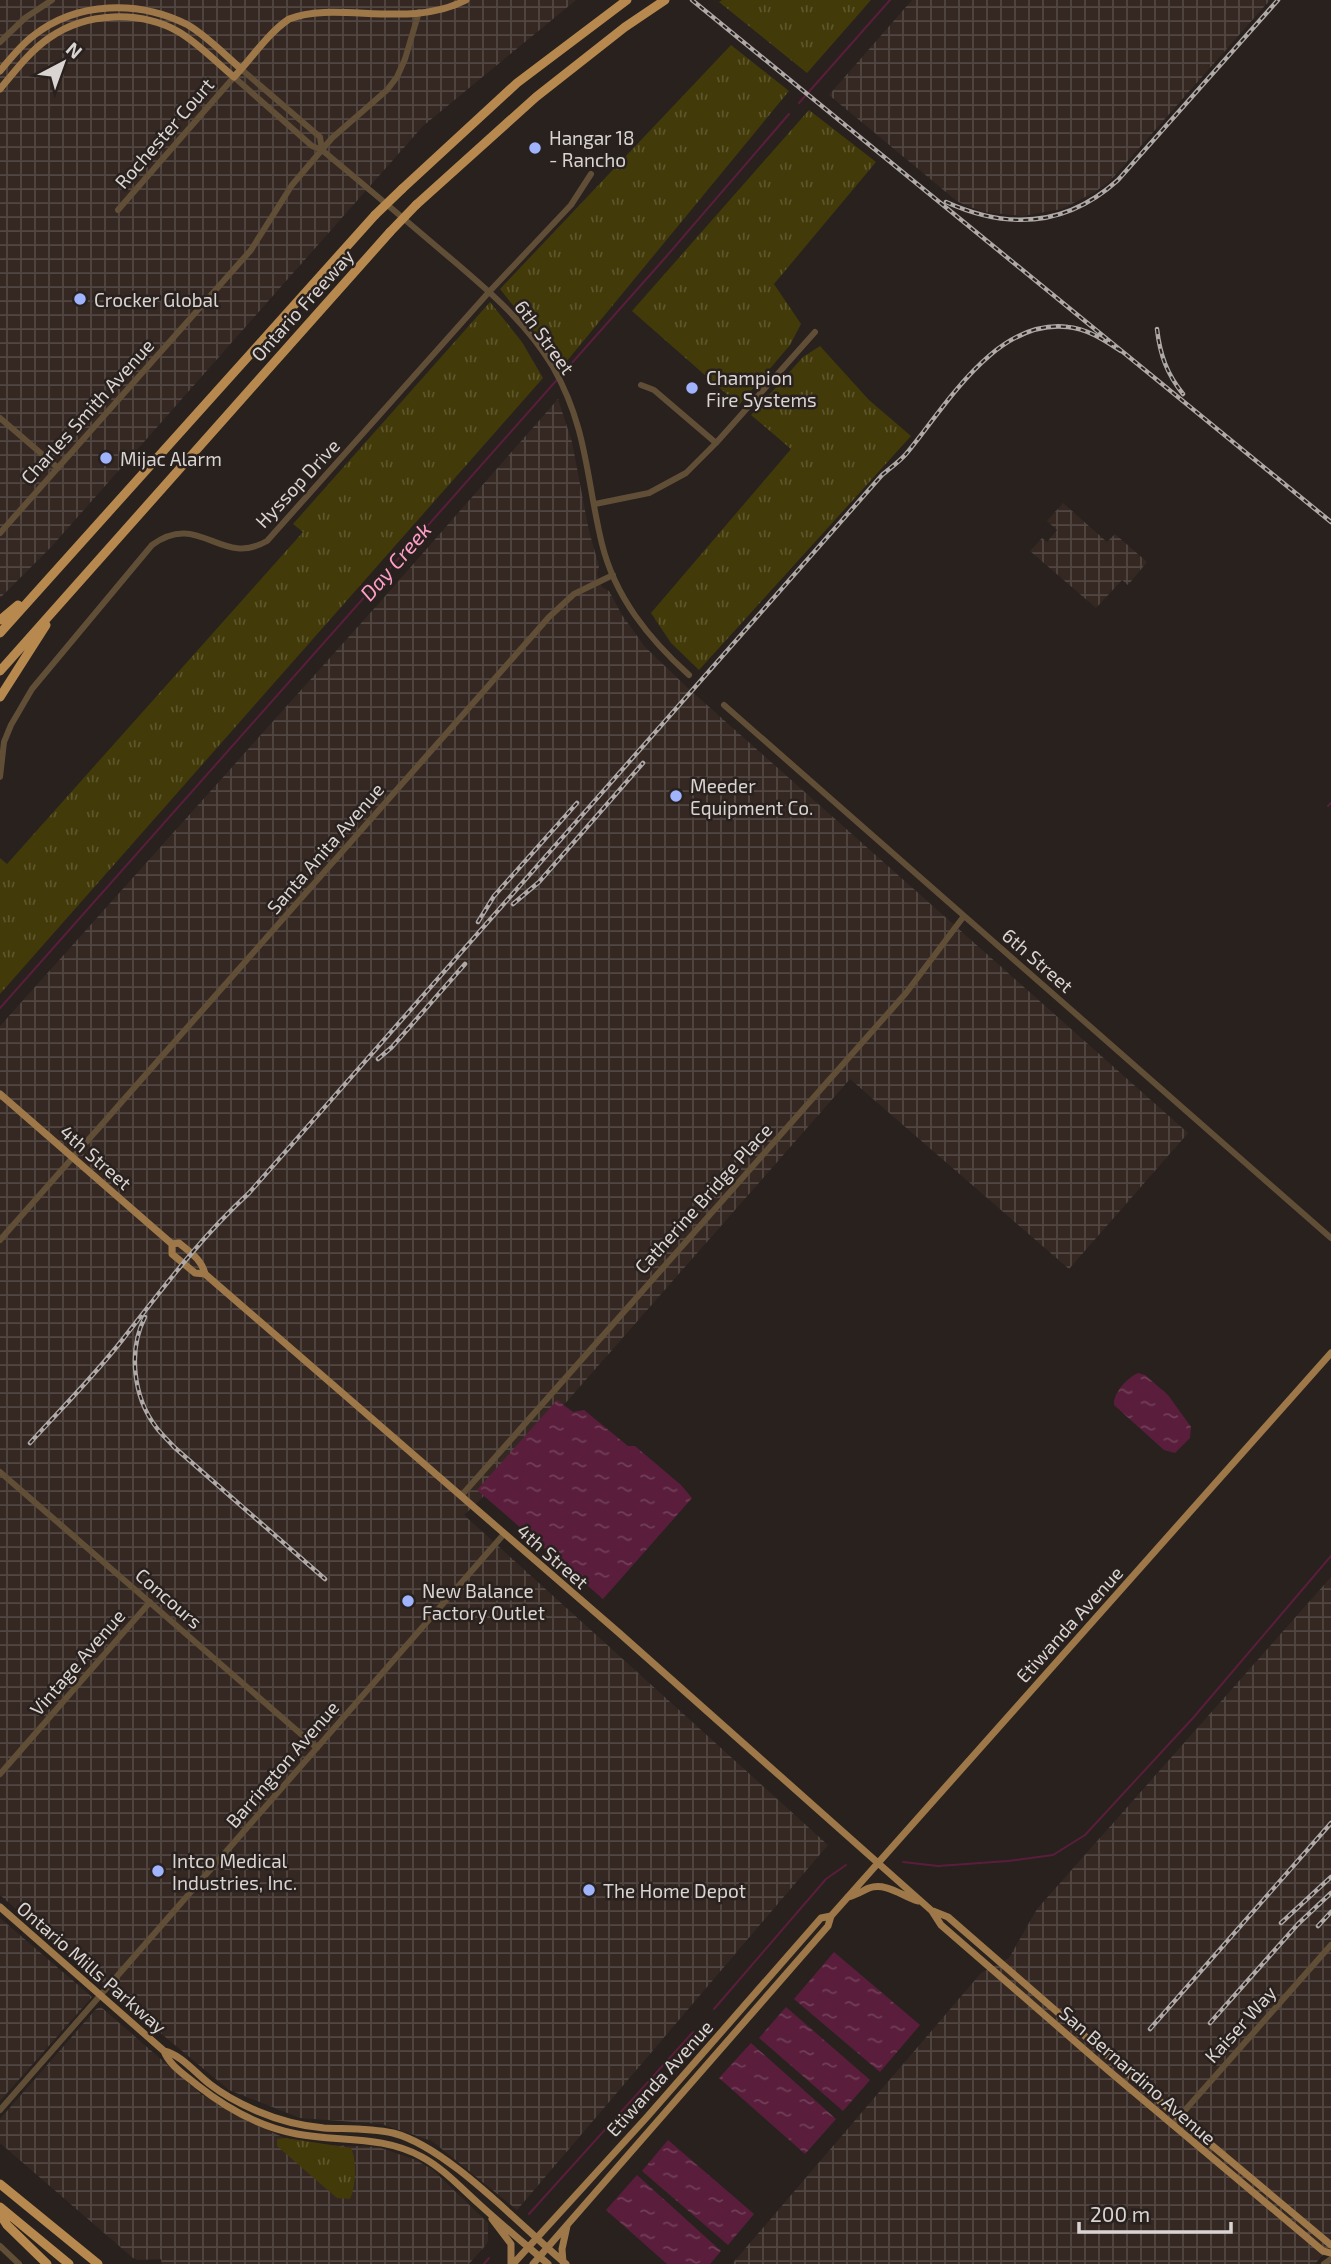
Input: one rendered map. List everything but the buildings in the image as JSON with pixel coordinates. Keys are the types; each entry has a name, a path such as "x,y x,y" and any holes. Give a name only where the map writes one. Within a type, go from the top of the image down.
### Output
{"highway":[{"name":"Ontario Freeway","path":"0,633 375,215 517,83 627,0"},
{"name":"Ontario Freeway","path":"0,671 416,205 536,97 625,27 663,1"},
{"path":"0,620 44,583"},
{"path":"0,697 63,599"},
{"path":"0,2184 101,2264"},
{"path":"0,2207 69,2264"},
{"path":"0,2214 7,2225 47,2264"}],"main road":[{"path":"234,77 277,28 297,13 336,6 419,12 441,9 466,0"},
{"name":"6th Street","path":"0,71 29,39 57,19 87,9 117,5 146,8 180,20 201,34 241,69"},
{"name":"6th Street","path":"0,89 49,38 82,22 113,17 148,20 177,31 234,77"},
{"name":"4th Street","path":"0,1094 172,1244 172,1254 195,1273 205,1274 878,1863"},
{"name":"4th Street","path":"172,1244 179,1243 203,1264 205,1274"},
{"name":"Etiwanda Avenue","path":"533,2264 828,1926 831,1916 1331,1353"},
{"name":"San Bernardino Avenue","path":"878,1863 923,1902 941,1925 1172,2124 1322,2251 1331,2253"},
{"path":"848,1897 861,1894 867,1889 883,1887 896,1891 903,1897 923,1902"},
{"name":"Ontario Mills Parkway","path":"0,1907 101,1994 164,2051 167,2059 207,2093 253,2120 297,2134 395,2146 421,2156 548,2264"},
{"name":"San Bernardino Avenue","path":"932,1911 948,1917 1178,2117 1331,2245"},
{"name":"Etiwanda Avenue","path":"512,2264 648,2117 821,1918 831,1916"},
{"name":"Ontario Mills Parkway","path":"164,2051 172,2053 229,2097 275,2118 322,2128 383,2132 411,2140 434,2152 564,2263"},
{"path":"445,2174 453,2171 475,2190 483,2192"},
{"path":"488,2212 493,2223 511,2244 512,2264"},
{"path":"564,2263 562,2249 567,2225"}],"street":[{"path":"0,42 25,18 52,0"},
{"name":"Charles Smith Avenue","path":"0,533 251,250 292,185 322,150 343,127 382,96 397,77 405,60 419,12"},
{"name":"6th Street","path":"241,69 320,137 322,150"},
{"name":"6th Street","path":"234,77 312,146 322,150 489,292 517,320 551,364 565,390 581,431 602,545 613,575 628,605 645,629 689,675"},
{"name":"Rochester Court","path":"118,210 234,77"},
{"name":"Hyssop Drive","path":"0,777 8,734 32,689 152,545 168,535 178,533 200,535 229,548 242,550 267,541 570,205 591,174"},
{"path":"595,504 629,499 659,489 694,467 815,332"},
{"path":"641,385 654,390 716,443"},
{"path":"0,418 58,468"},
{"name":"Santa Anita Avenue","path":"0,1240 549,617 574,594 613,575"},
{"name":"6th Street","path":"724,705 1331,1238"},
{"name":"Catherine Bridge Place","path":"460,1496 904,996 964,916"},
{"name":"Concours","path":"0,1472 317,1748"},
{"name":"Barrington Avenue","path":"0,2110 504,1534"},
{"name":"Vintage Avenue","path":"0,1773 150,1602"},
{"name":"Kaiser Way","path":"1172,2124 1331,1945"},
{"path":"0,2246 19,2264"},
{"path":"1324,2264 1331,2259"}],"shaded area":[{"path":"0,0 576,0 423,126 52,546 0,598"},
{"path":"912,0 1270,0 1110,181 1062,209 1023,216 983,212 958,202 829,95"},
{"path":"558,399 572,442 589,531 599,566 597,574 602,587 609,591 645,647 1188,1133 1069,1269 850,1079 482,1498 464,1515 828,1845 517,2210 432,2141 381,2124 300,2118 229,2090 0,1895 0,1026"},
{"path":"1063,503 1107,542 1115,534 1147,562 1128,585 1122,580 1096,608 1030,551 1042,538 1047,542 1057,530 1047,521"},
{"path":"1331,1577 1331,2246 1315,2264 732,2264 981,1973 1009,1958 1037,1909"},
{"path":"0,1918 92,1997 0,2101"},
{"path":"101,2007 201,2094 249,2122 285,2138 327,2145 378,2147 416,2160 433,2170 488,2223 488,2241 485,2246 469,2264 162,2264 161,2259 133,2258 0,2143 0,2119 96,2009"}],"green space":[{"path":"871,0 807,73 719,2"},
{"path":"731,45 789,91 562,367 500,289"},
{"path":"809,110 876,162 774,284 801,324 790,345 739,405 632,311"},
{"path":"490,302 522,342 543,378 0,994 0,858 7,864 303,532 293,524"},
{"path":"820,346 869,400 911,436 699,670 671,643 651,613 791,449 751,415 803,357"},
{"path":"277,2139 351,2148 355,2174 350,2199 337,2198 277,2146"}],"water":[{"path":"1138,1373 1145,1375 1168,1395 1191,1427 1190,1438 1175,1453 1164,1450 1114,1405 1122,1386"},
{"path":"557,1400 573,1412 584,1410 628,1446 635,1446 681,1485 692,1498 603,1599 477,1490"},
{"path":"834,1952 920,2025 880,2072 794,1999"},
{"path":"786,2007 870,2080 843,2111 759,2038"},
{"path":"751,2043 836,2119 805,2154 719,2078"},
{"path":"668,2140 754,2214 728,2245 642,2171"},
{"path":"637,2175 721,2251 710,2264 667,2264 606,2210"}],"waterway":[{"name":"Day Creek","path":"799,103 890,0"},
{"name":"Day Creek","path":"0,1008 665,258 789,114"},
{"path":"1328,806 1331,803"},
{"path":"903,1862 938,1866 1053,1855 1085,1835 1193,1718 1331,1556"},
{"path":"714,2009 826,1879 846,1865"},
{"path":"529,2214 693,2032"},
{"path":"484,2264 489,2258"}],"railway":[{"path":"692,0 1331,522"},
{"path":"946,202 969,211 1014,220 1057,215 1098,196 1118,180 1278,0"},
{"path":"30,1443 101,1366 199,1245 249,1193 882,475 906,454 975,369 1018,336 1042,328 1068,327 1082,330 1121,351"},
{"path":"1157,329 1165,364 1183,394"},
{"path":"513,904 539,882 643,763"},
{"path":"478,922 494,896 577,803"},
{"path":"378,1059 392,1047 465,964"},
{"path":"145,1317 136,1344 135,1373 142,1402 156,1427 174,1447 325,1579"},
{"path":"1150,2029 1331,1823"},
{"path":"1281,1923 1331,1877"},
{"path":"1210,2023 1298,1924 1331,1893"},
{"path":"1318,1926 1331,1912"}],"place":[{"name":"Hangar 18 - Rancho","path":"535,148"},
{"name":"Crocker Global","path":"80,299"},
{"name":"Champion Fire Systems","path":"692,388"},
{"name":"Mijac Alarm","path":"106,458"},
{"name":"Meeder Equipment Co.","path":"676,796"},
{"name":"New Balance Factory Outlet","path":"408,1601"},
{"name":"Intco Medical Industries, Inc.","path":"158,1871"},
{"name":"The Home Depot","path":"589,1890"}]}
